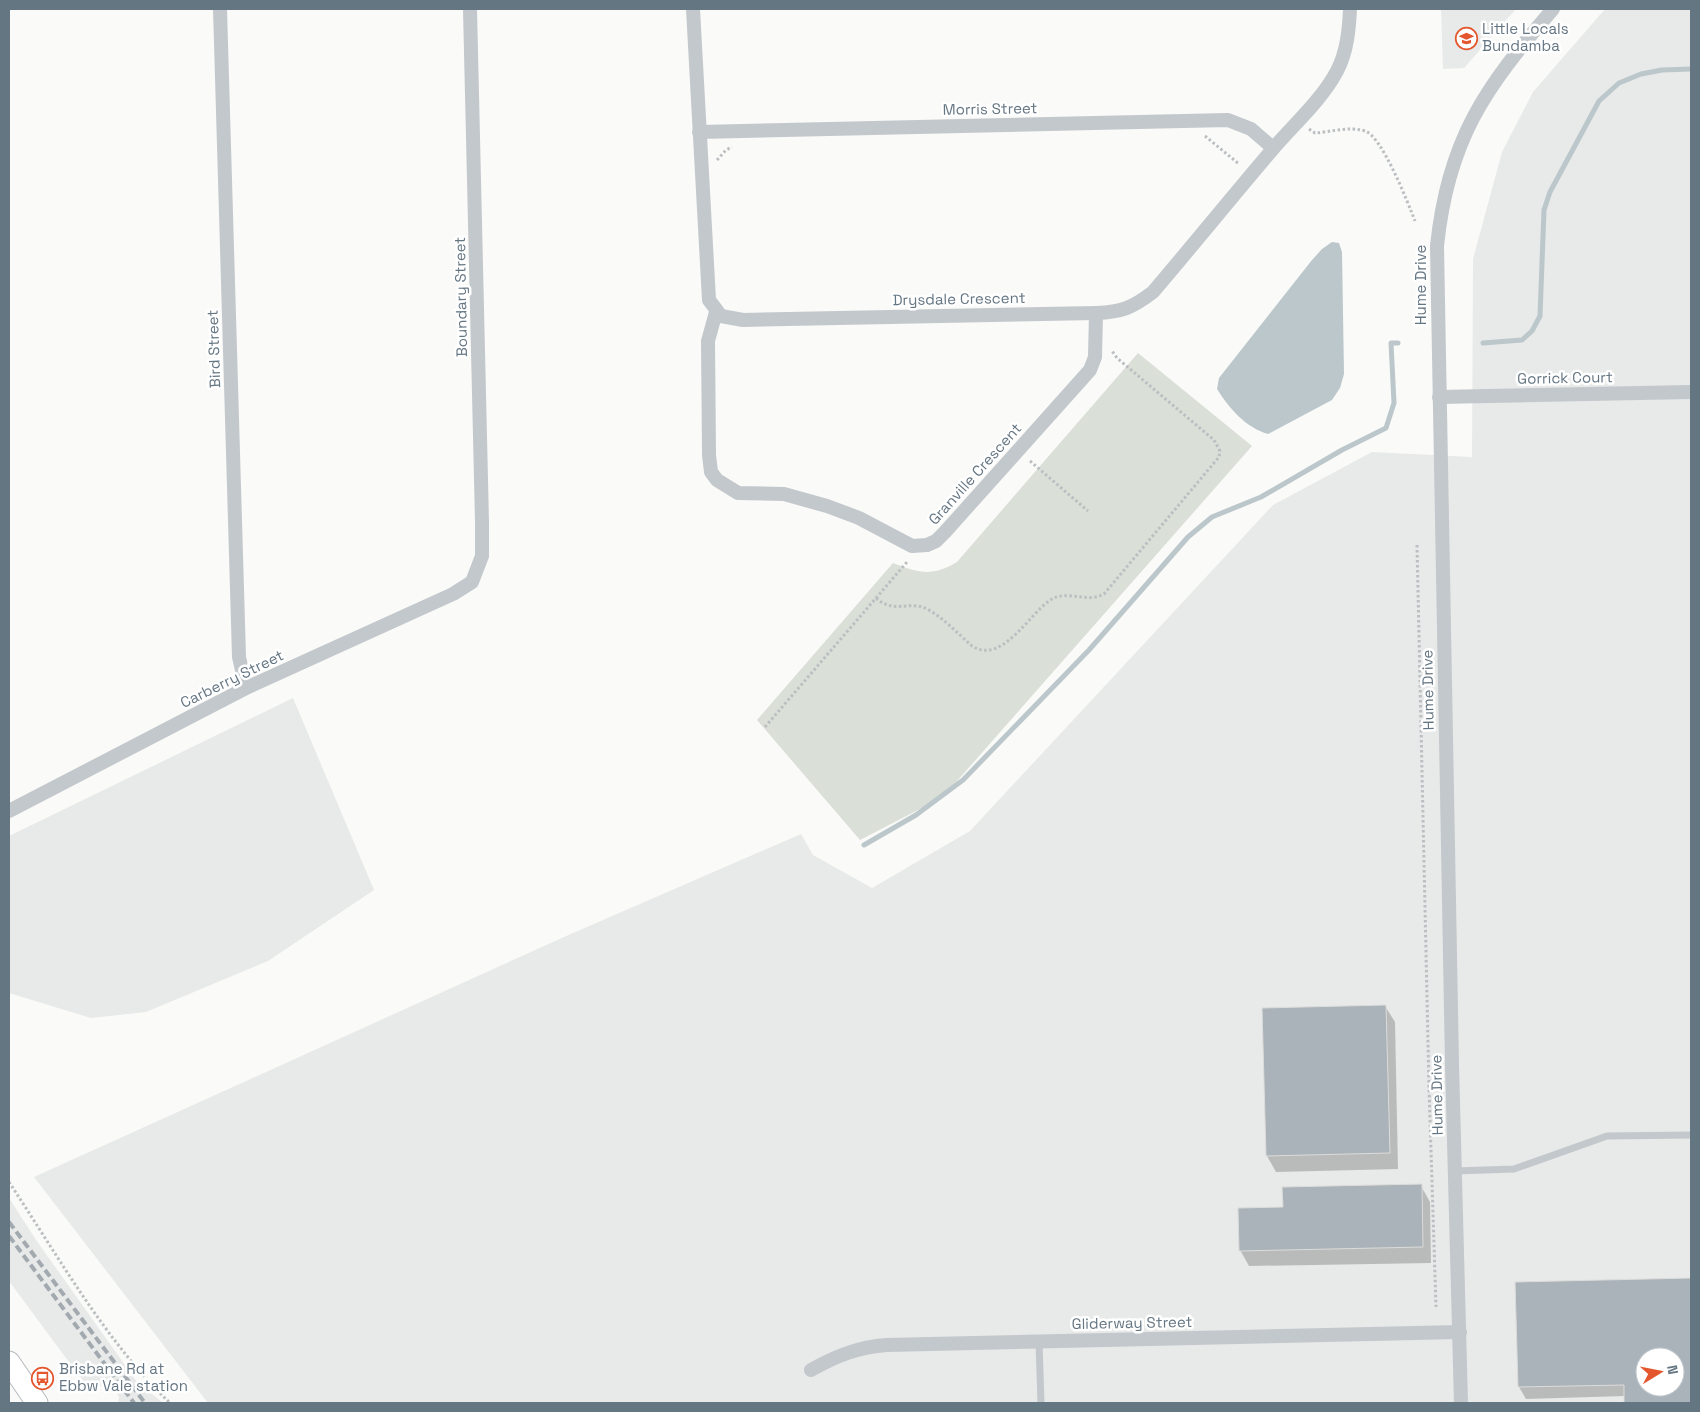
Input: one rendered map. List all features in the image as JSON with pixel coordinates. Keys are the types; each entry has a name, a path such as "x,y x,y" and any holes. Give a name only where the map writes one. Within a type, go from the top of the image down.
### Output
{"main road":[{"path":"9,1362 37,1403"}],"street":[{"name":"Bird Street","path":"220,9 239,657 246,688"},
{"name":"Boundary Street","path":"470,9 482,522 482,556 472,582"},
{"path":"693,9 707,286 709,300 716,312"},
{"name":"Drysdale Crescent","path":"716,312 728,319 743,320 1096,313 1116,312 1130,308 1153,292 1273,148 1324,92 1338,70 1349,29 1350,9"},
{"name":"Hume Drive","path":"1461,1403 1436,272 1439,225 1449,176 1468,126 1482,99 1498,74 1553,9"},
{"name":"Morris Street","path":"699,132 1228,120 1251,129 1273,148"},
{"name":"Granville Crescent","path":"716,312 708,341 709,455 711,472 716,480 738,493 784,494 844,511 903,543 919,546 936,541 945,532 1090,370 1095,357 1096,313"},
{"name":"Gorrick Court","path":"1439,398 1691,392"},
{"name":"Carberry Street","path":"9,811 246,688 453,594 472,582"},
{"name":"Gliderway Street","path":"811,1370 844,1353 869,1346 1460,1332"}],"lane":[{"path":"1455,1171 1514,1169 1607,1136 1691,1135"},
{"path":"1039,1342 1041,1403"}],"path":[{"path":"1307,127 1315,133 1355,129 1371,134 1388,160 1405,194 1415,221"},
{"path":"876,598 885,606 922,607 932,612 978,650 988,650 996,649 1005,643 1040,608 1056,596 1067,595 1097,598 1104,594 1219,457 1220,451 1214,440 1117,358 1112,353 1111,347"},
{"path":"1030,461 1088,511"},
{"path":"1418,545 1429,1078 1436,1307"},
{"path":"765,727 907,562"},
{"path":"9,1182 85,1297 142,1376 170,1403"}],"shaded area":[{"name":"Little Locals Bundamba","path":"1441,9 1516,9 1464,68 1443,69"},
{"path":"1605,9 1691,9 1691,1403 208,1403 34,1177 564,937 801,834 813,855 872,888 970,831 1273,505 1372,452 1472,457 1473,259 1502,152 1533,92"},
{"path":"1332,242 1339,243 1342,252 1344,374 1340,388 1332,400 1268,434 1252,427 1233,410 1217,389 1219,378 1312,260"},
{"path":"1138,353 1252,446 943,797 860,840 757,720 893,563 918,571 933,572 957,562"},
{"path":"293,698 374,890 268,961 146,1012 91,1018 9,993 9,836"},
{"path":"9,1198 36,1240 137,1382 163,1403 118,1403 119,1397 113,1387 86,1385 9,1281"}],"building":[{"path":"1386,1005 1390,1153 1266,1156 1262,1008"},
{"path":"1422,1184 1423,1247 1239,1251 1238,1208 1283,1207 1282,1187"},
{"path":"1691,1278 1691,1403 1624,1403 1624,1385 1518,1387 1515,1282"}],"waterway":[{"path":"1483,343 1522,340 1532,331 1540,316 1544,210 1550,192 1599,101 1619,83 1641,74 1662,70 1691,69"},
{"path":"864,845 916,815 963,780 1089,650 1188,537 1212,517 1261,497 1342,450 1386,428 1394,403 1391,343 1398,343"}],"railway":[{"path":"9,1222 145,1403"},
{"path":"9,1236 134,1403"}],"place":[{"name":"Little Locals Bundamba","path":"1466,38"},
{"name":"Brisbane Rd at Ebbw Vale station","path":"43,1378"}]}
